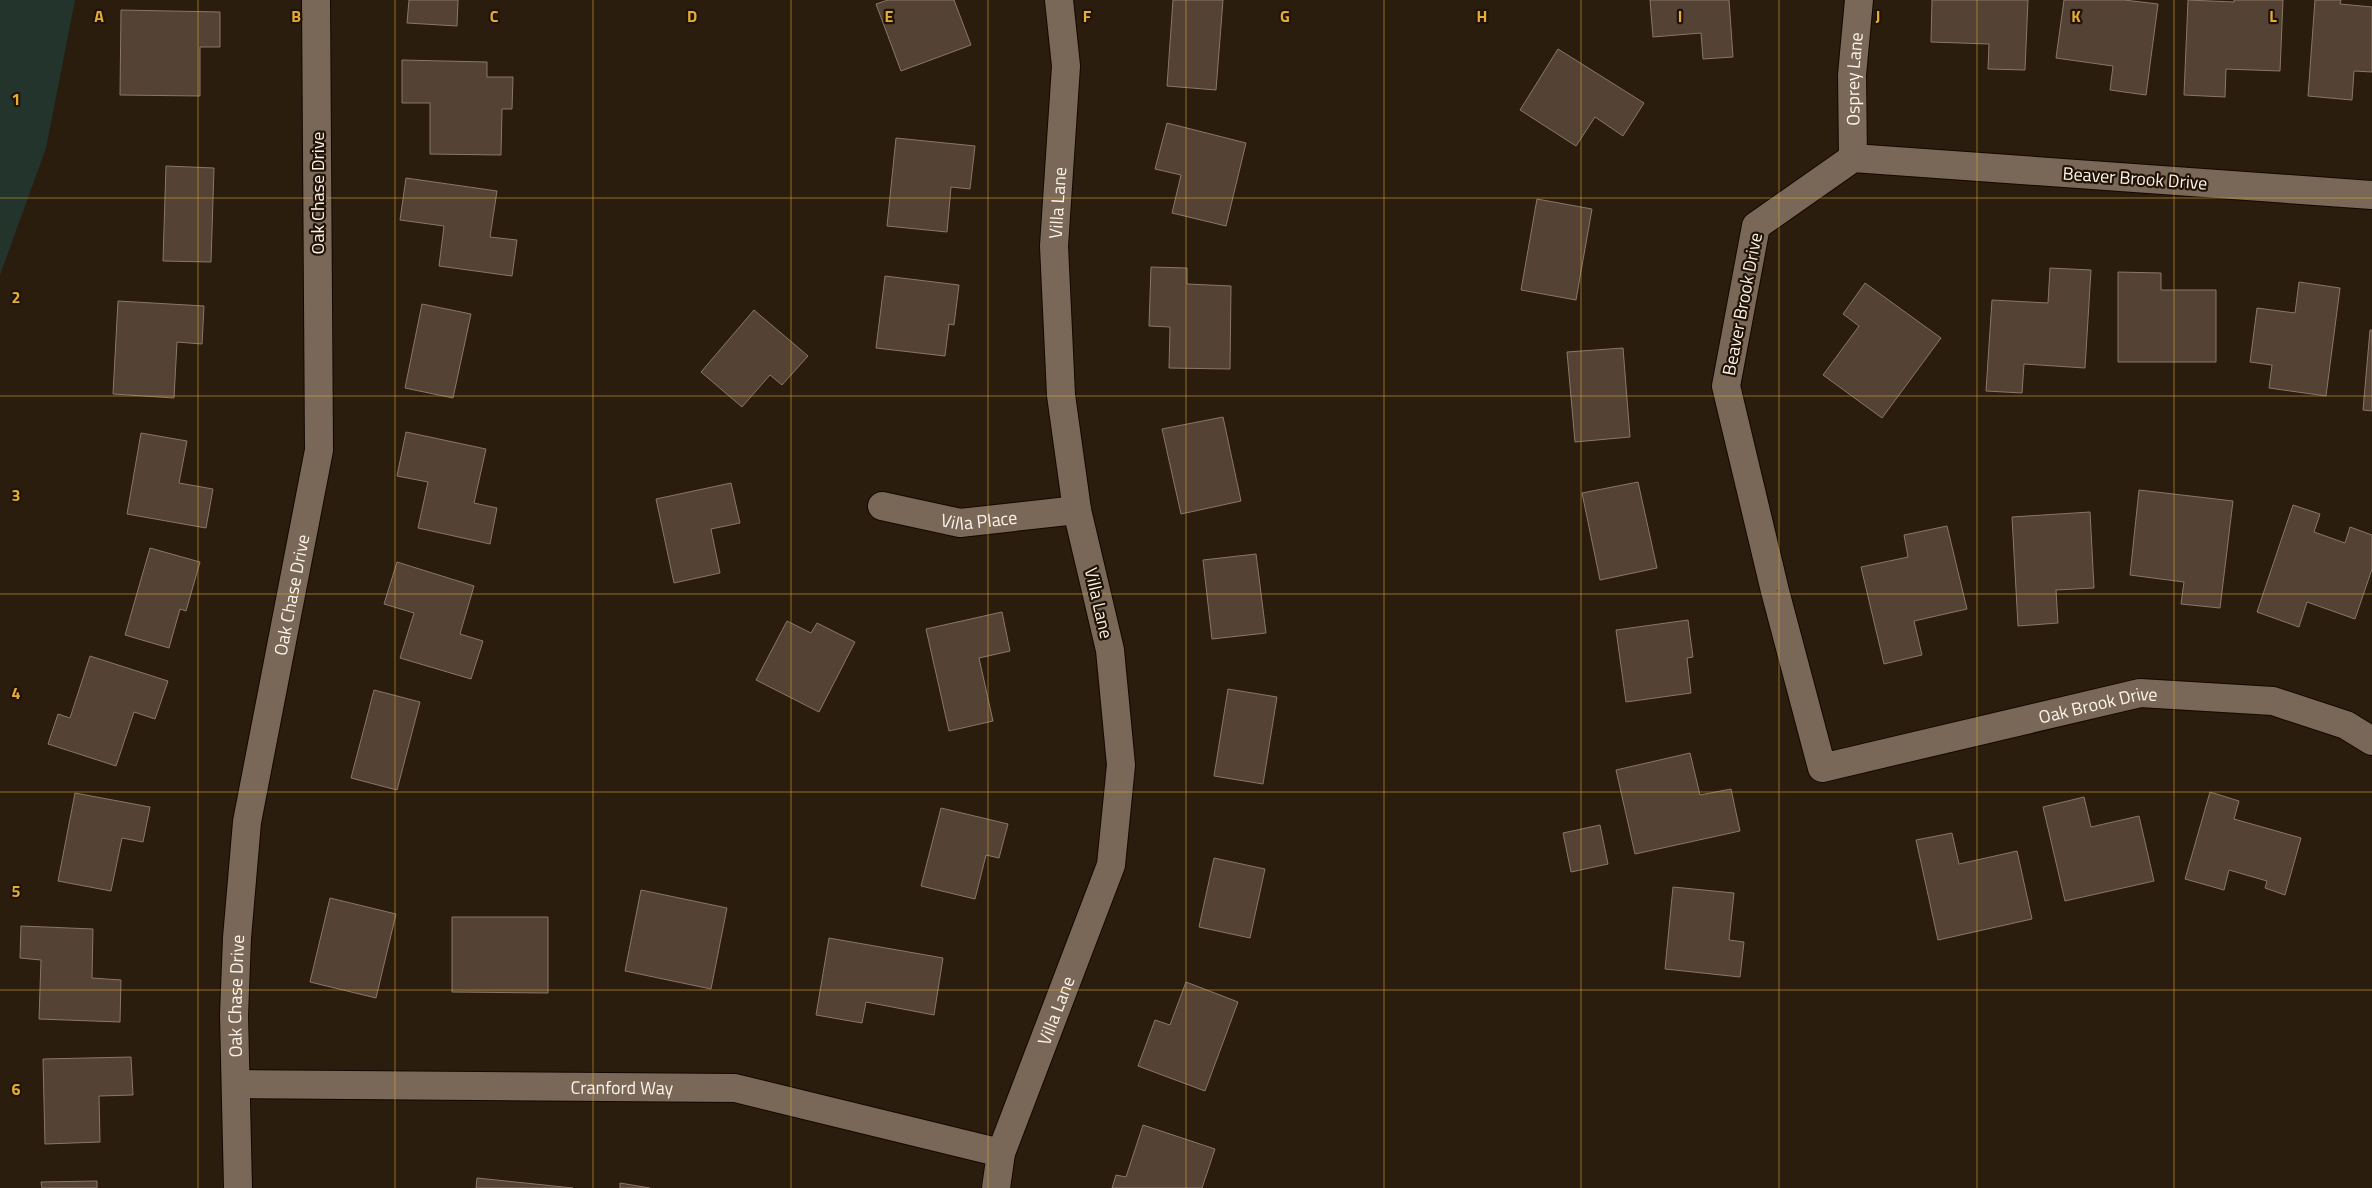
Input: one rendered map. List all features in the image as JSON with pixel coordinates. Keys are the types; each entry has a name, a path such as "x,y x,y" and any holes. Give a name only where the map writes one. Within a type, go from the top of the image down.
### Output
{"street":[{"name":"Oak Chase Drive","path":"238,1188 234,1015 237,938 247,822 319,450 316,0"},
{"name":"Villa Lane","path":"996,1188 1001,1153 1111,865 1120,755 1110,650 1078,510 1061,395 1054,246 1066,66 1059,0"},
{"name":"Osprey Lane","path":"1853,158 1852,76 1859,0"},
{"name":"Beaver Brook Drive","path":"1822,768 1775,591 1726,386 1756,226 1853,158 2372,195"},
{"name":"Villa Place","path":"882,506 960,523 1078,510"},
{"name":"Oak Brook Drive","path":"1822,768 2140,693 2273,701 2346,725 2372,742"},
{"name":"Cranford Way","path":"236,1084 735,1088 1001,1153"}],"green space":[{"path":"0,0 75,0 46,148 0,275"}],"building":[{"path":"409,0 458,0 457,26 407,23"},
{"path":"888,0 954,0 971,45 901,71 876,4"},
{"path":"1173,0 1223,0 1216,90 1167,86"},
{"path":"1650,0 1729,0 1733,57 1703,59 1701,33 1653,37"},
{"path":"1932,0 2028,0 2025,70 1988,69 1989,44 1931,42"},
{"path":"2064,0 2124,0 2158,4 2146,95 2110,90 2113,66 2056,58"},
{"path":"2188,0 2234,2 2234,0 2283,0 2280,71 2226,69 2225,97 2184,95"},
{"path":"2315,0 2341,0 2340,4 2372,7 2372,72 2354,71 2352,100 2308,96"},
{"path":"121,10 220,12 220,47 200,47 200,96 120,95"},
{"path":"1558,49 1644,103 1623,136 1595,117 1576,146 1520,110"},
{"path":"402,60 487,62 487,77 513,77 512,109 502,109 501,155 430,154 430,103 402,103"},
{"path":"1167,123 1246,143 1226,226 1172,213 1181,175 1155,169"},
{"path":"896,138 975,146 970,189 951,187 947,232 887,226"},
{"path":"166,166 214,168 211,262 163,261"},
{"path":"406,178 497,191 490,237 517,240 512,276 439,266 444,226 400,220"},
{"path":"1537,199 1592,209 1576,300 1521,290"},
{"path":"1151,267 1187,268 1187,284 1231,286 1230,369 1169,368 1170,327 1149,326"},
{"path":"2050,268 2091,270 2085,368 2024,364 2022,393 1986,391 1992,300 2048,303"},
{"path":"2118,272 2161,273 2161,290 2216,290 2216,362 2118,362"},
{"path":"885,276 959,285 954,325 949,324 945,356 876,348"},
{"path":"2299,282 2340,288 2326,396 2269,388 2272,365 2250,362 2257,308 2295,313"},
{"path":"1865,283 1941,338 1882,418 1823,375 1859,326 1843,314"},
{"path":"118,301 204,306 202,344 177,342 174,398 113,394"},
{"path":"422,304 471,314 453,398 405,388"},
{"path":"754,310 808,356 782,385 770,375 742,407 701,372"},
{"path":"2370,330 2372,330 2372,411 2363,410"},
{"path":"1623,348 1630,437 1575,442 1567,352"},
{"path":"1223,417 1241,501 1181,514 1162,429"},
{"path":"406,432 486,449 474,503 497,508 490,544 418,528 428,482 397,476"},
{"path":"141,433 187,441 179,483 213,489 206,528 127,514"},
{"path":"1638,482 1657,568 1600,580 1582,493"},
{"path":"731,483 740,523 711,529 720,573 674,583 656,499"},
{"path":"2139,490 2233,501 2220,608 2181,604 2184,582 2130,575"},
{"path":"2293,505 2320,514 2314,532 2345,543 2350,527 2372,535 2372,569 2355,619 2307,602 2299,627 2257,612"},
{"path":"2090,512 2094,588 2056,590 2058,623 2018,626 2012,517"},
{"path":"1947,526 1967,609 1914,621 1922,655 1884,664 1861,567 1908,557 1904,535"},
{"path":"150,548 200,562 186,611 180,609 169,648 125,635"},
{"path":"1256,554 1266,633 1212,639 1203,560"},
{"path":"397,562 474,586 460,634 483,641 471,679 400,658 414,613 384,604"},
{"path":"1002,612 1010,651 979,658 993,721 949,731 926,629"},
{"path":"1688,620 1693,657 1687,658 1691,693 1626,702 1616,630"},
{"path":"787,621 811,633 817,623 855,642 819,712 756,680"},
{"path":"90,656 168,681 155,719 134,712 116,766 48,744 58,714 70,718"},
{"path":"1228,689 1277,697 1263,784 1214,776"},
{"path":"374,690 420,702 397,790 351,778"},
{"path":"1690,753 1700,795 1731,789 1740,831 1635,854 1616,770"},
{"path":"2210,792 2239,801 2234,819 2301,838 2285,895 2265,888 2267,881 2229,870 2224,890 2185,879"},
{"path":"75,793 150,807 143,842 122,838 111,891 58,881"},
{"path":"2084,797 2091,827 2139,816 2154,881 2065,901 2043,807"},
{"path":"941,808 1008,824 999,858 986,855 975,899 921,886"},
{"path":"1600,825 1608,864 1571,872 1563,833"},
{"path":"1952,833 1959,864 2017,851 2032,919 1938,940 1916,840"},
{"path":"1214,858 1265,869 1250,938 1199,927"},
{"path":"1673,887 1734,893 1729,940 1744,942 1740,977 1665,969"},
{"path":"641,890 727,908 711,989 625,971"},
{"path":"330,898 396,914 376,998 310,982"},
{"path":"452,917 548,917 548,993 452,992"},
{"path":"21,926 93,929 92,978 121,980 120,1022 39,1019 41,960 20,958"},
{"path":"829,938 943,958 934,1015 866,1002 862,1023 816,1015"},
{"path":"1186,982 1238,1002 1205,1091 1138,1066 1155,1020 1170,1025"},
{"path":"131,1057 133,1095 99,1096 100,1142 45,1144 43,1059"},
{"path":"1143,1125 1215,1149 1202,1188 1112,1188 1116,1175 1126,1177"},
{"path":"477,1178 573,1188 476,1188"},
{"path":"97,1181 97,1188 42,1188 41,1182"},
{"path":"620,1183 650,1188 620,1188"}]}
